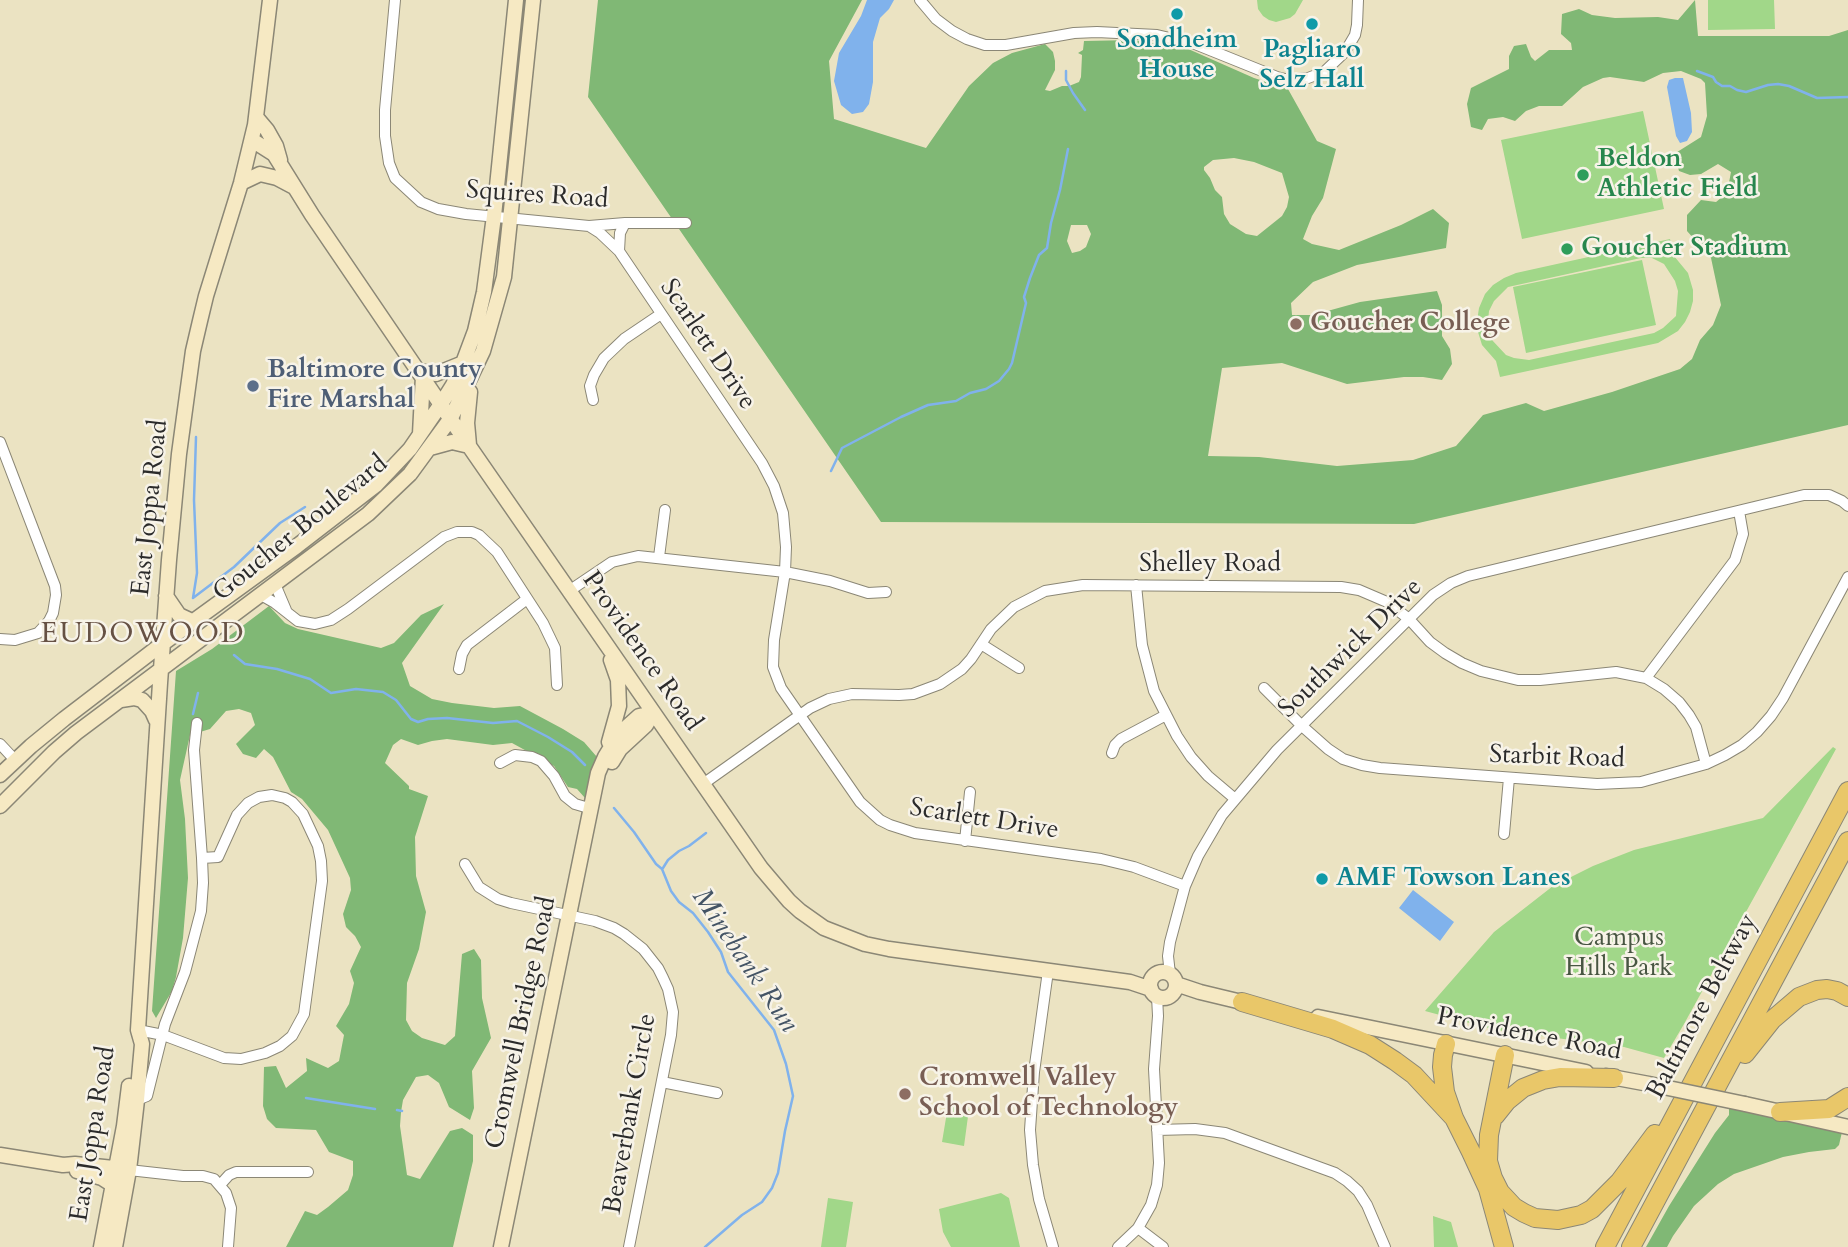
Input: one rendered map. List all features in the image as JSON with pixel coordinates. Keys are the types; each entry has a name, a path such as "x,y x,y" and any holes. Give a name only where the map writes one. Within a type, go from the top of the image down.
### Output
{"highway":[{"name":"Baltimore Beltway","path":"1605,1247 1848,792"},
{"name":"Baltimore Beltway","path":"1631,1247 1848,841"},
{"path":"1707,1105 1772,1020 1799,997 1827,989 1848,997"},
{"path":"1242,1002 1333,1029 1370,1045 1414,1075 1454,1118"},
{"path":"1446,1044 1443,1055 1445,1092 1454,1118 1484,1180 1504,1247"},
{"path":"1505,1055 1491,1122 1488,1161 1500,1192 1514,1207 1547,1220 1568,1219 1592,1209 1605,1197 1620,1181 1694,1080"},
{"path":"1491,1122 1507,1101 1531,1084 1560,1077 1614,1078"},
{"path":"1780,1112 1829,1110 1848,1097"}],"main road":[{"name":"East Joppa Road","path":"115,1247 133,1042 138,1030 160,670 179,454 193,351 206,296 252,140 271,0"},
{"name":"Goucher Boulevard","path":"0,775 64,719 376,485 410,449 441,404 463,363 484,292 516,0"},
{"name":"Goucher Boulevard","path":"0,806 54,752 368,514 410,474 451,418 484,351 504,277 534,0"},
{"path":"256,117 276,146 283,168"},
{"name":"Providence Road","path":"252,140 274,154 469,446 775,886 800,911 824,928 852,940 889,949 1200,992 1848,1127"},
{"path":"241,183 260,174 277,178 295,188"},
{"path":"420,434 421,374 436,374 463,363"},
{"path":"430,448 452,442 469,446 468,401 473,375"},
{"path":"166,596 179,615 194,622"},
{"path":"605,757 620,706 618,680 607,645"},
{"path":"120,701 134,698 142,701 152,711 157,724"},
{"name":"Cromwell Bridge Road","path":"501,1247 598,773 618,734 639,716 653,713"},
{"name":"Cromwell Bridge Road","path":"592,809 620,749 646,725 653,713"},
{"name":"East Joppa Road","path":"101,1247 113,1185 122,1169 137,1100 142,1044 138,1030"},
{"path":"0,1155 63,1165 122,1169"},
{"path":"63,1165 102,1178 113,1185"}],"street":[{"name":"Squires Road","path":"395,0 384,124 389,163 395,178 421,202 438,209 589,226 625,222 687,222"},
{"path":"920,0 936,19 952,31 985,45 1014,44 1074,33 1157,35 1195,44 1289,80 1308,78 1324,72 1345,52 1355,35 1358,0"},
{"path":"619,251 620,233 625,222"},
{"name":"Scarlett Drive","path":"589,226 619,251 762,463 774,486 786,529 785,572 774,640 773,667 781,688 799,716 851,791 869,812 901,830 927,836 1101,859 1134,867 1185,886"},
{"path":"593,400 590,386 604,358 624,339 662,314"},
{"path":"0,442 55,586 56,595 53,613 38,632 15,640 0,639"},
{"name":"Southwick Drive","path":"1163,985 1185,886 1210,833 1234,798 1277,750 1433,595 1468,576 1804,495 1829,495 1842,500 1848,506"},
{"path":"659,557 664,510"},
{"path":"1646,678 1735,560 1743,534 1739,511"},
{"path":"261,595 298,621 315,624 331,620 444,537 464,531 479,535 497,552 554,644 557,655 557,685"},
{"path":"569,591 602,568 620,559 638,556 785,572 830,581 868,593 886,592"},
{"name":"Starbit Road","path":"1264,688 1328,750 1343,759 1362,765 1508,778 1626,784 1706,764 1742,745 1757,732 1783,698 1848,577"},
{"path":"275,584 288,614"},
{"name":"Shelley Road","path":"703,784 818,704 852,694 899,695 926,690 940,684 962,669 991,629 1008,612 1028,598 1045,590 1083,585 1341,587 1359,590 1387,602 1445,653 1462,663 1499,676 1518,680 1540,680 1616,672 1646,678 1664,689 1689,715 1696,727 1706,764"},
{"path":"1136,585 1142,645 1154,691 1191,757 1234,798"},
{"path":"459,669 467,645 527,599"},
{"path":"981,644 1019,668"},
{"path":"1112,753 1121,739 1166,715"},
{"name":"East Joppa Road","path":"137,1100 148,1096 163,1035 197,932 203,895 194,750 197,723"},
{"path":"0,744 15,760"},
{"path":"500,763 515,755 541,761 554,776 565,796 575,804 592,809"},
{"path":"1504,834 1508,778"},
{"path":"965,841 970,792"},
{"path":"138,1030 163,1035 224,1058 250,1058 286,1042 296,1030 306,1007 323,881 318,846 303,814 285,798 272,795 260,797 248,803 237,816 218,857 202,858"},
{"name":"Beaverbank Circle","path":"465,864 480,887 498,899 605,923 624,933 643,949 657,968 667,989 673,1012 671,1035 629,1247"},
{"path":"1048,971 1034,1072 1030,1130 1039,1199 1053,1247"},
{"path":"1118,1247 1138,1228 1151,1205 1159,1174 1154,1069 1163,985"},
{"path":"662,1082 717,1093"},
{"path":"1157,1130 1195,1129 1225,1133 1335,1174 1348,1181 1367,1205 1385,1247"},
{"path":"122,1169 214,1179 226,1193 231,1208 229,1247"},
{"path":"220,1185 236,1172 308,1172"},
{"path":"1138,1228 1163,1247"}],"green space":[{"name":"Goucher College","path":"598,0 862,0 829,61 834,119 926,148 969,86 993,63 1012,53 1045,44 1053,52 1055,61 1055,70 1045,90 1050,91 1079,82 1082,55 1078,53 1083,50 1084,41 1133,40 1186,48 1254,78 1288,89 1317,141 1336,149 1323,198 1303,239 1312,244 1339,250 1433,209 1449,223 1446,248 1357,265 1313,282 1291,303 1292,315 1313,315 1360,302 1437,291 1442,305 1442,336 1450,349 1452,364 1442,380 1404,377 1347,384 1282,363 1222,368 1208,456 1259,457 1337,466 1413,460 1456,446 1483,415 1526,403 1544,411 1680,369 1692,359 1700,340 1713,325 1721,305 1711,258 1687,231 1687,215 1701,200 1716,202 1727,193 1731,172 1718,164 1701,174 1690,175 1679,171 1674,154 1701,137 1707,116 1705,83 1681,71 1663,73 1644,82 1603,78 1583,87 1562,106 1539,106 1526,111 1515,121 1503,117 1488,119 1482,130 1471,127 1467,104 1471,88 1509,69 1509,56 1514,46 1526,44 1535,61 1549,50 1572,50 1571,43 1561,34 1562,14 1579,9 1592,15 1615,18 1658,17 1678,20 1695,0 1698,36 1829,36 1848,30 1848,425 1414,524 881,522 588,97","holes":["1234,158 1254,162 1282,173 1289,197 1287,207 1282,216 1257,236 1246,234 1230,224 1224,214 1222,197 1204,170 1213,160","1071,225 1087,225 1091,234 1086,247 1072,253 1067,241"]},
{"path":"1257,0 1303,0 1295,14 1276,22 1263,16 1258,9"},
{"path":"1708,0 1774,0 1775,29 1708,30"},
{"name":"Beldon Athletic Field","path":"1643,111 1664,209 1522,239 1501,140"},
{"path":"1670,239 1674,256 1688,273 1693,301 1685,322 1678,331 1658,343 1500,377 1496,361 1482,345 1478,332 1479,308 1485,294 1493,285 1516,273","holes":["1641,258 1652,258 1664,264 1678,291 1676,316 1654,333 1529,360 1506,355 1492,340 1489,311 1494,301 1508,287"]},
{"path":"1642,260 1656,325 1526,353 1513,287"},
{"path":"444,604 402,663 410,686 432,699 452,703 494,708 520,706 584,742 597,757 585,798 577,789 568,787 554,766 512,743 493,745 447,739 418,745 401,739 393,745 385,763 409,789 428,796 415,837 416,876 426,912 419,949 407,983 406,1020 412,1031 422,1038 445,1045 455,1036 462,954 474,949 481,960 482,998 491,1038 472,1071 474,1108 470,1120 449,1107 439,1083 428,1075 416,1077 403,1100 401,1112 400,1126 407,1175 420,1179 450,1131 462,1128 473,1135 473,1161 453,1247 286,1247 305,1211 317,1215 328,1207 348,1190 353,1175 353,1161 329,1152 316,1130 276,1128 267,1119 263,1106 264,1067 276,1066 286,1088 307,1071 306,1058 328,1068 339,1061 344,1035 336,1026 349,1004 354,983 350,971 361,947 346,927 343,914 351,890 350,878 328,830 302,799 291,792 273,757 264,749 256,758 243,754 236,744 255,725 251,713 239,709 226,711 210,729 190,735 180,780 188,878 183,938 172,991 156,1018 152,1011 176,671 212,649 269,606 285,623 298,629 381,648 394,643 421,615"},
{"name":"Campus Hills Park","path":"1833,747 1836,749 1664,1058 1624,1047 1496,1030 1425,1011 1494,932 1553,886 1634,850 1763,818"},
{"path":"948,1106 969,1109 964,1146 942,1142"},
{"path":"1740,1107 1842,1132 1839,1145 1835,1149 1783,1157 1734,1174 1718,1184 1694,1206 1667,1247 1646,1247 1669,1206 1729,1115 1729,1108"},
{"path":"1001,1193 1009,1198 1020,1247 951,1247 943,1232 939,1209"},
{"path":"828,1198 853,1202 846,1247 821,1247"},
{"path":"1433,1216 1451,1222 1458,1247 1434,1247"}],"water":[{"path":"867,0 894,0 880,18 873,42 873,82 869,104 863,112 852,114 841,105 834,81 839,53 861,16"},
{"path":"1683,78 1691,113 1692,132 1687,141 1680,143 1676,136 1667,87 1669,80"},
{"path":"1413,890 1454,922 1440,941 1399,908"}],"waterway":[{"path":"1066,71 1066,80 1085,110"},
{"path":"1697,71 1713,77 1722,86 1746,92 1778,84 1817,98 1848,97"},
{"path":"831,471 842,448 928,405 956,401 970,393 986,389 999,381 1009,369 1026,303 1024,297 1039,255 1047,248 1068,149"},
{"path":"193,598 197,573 194,500 196,437"},
{"path":"193,598 234,567 280,523 305,507"},
{"name":"Minebank Run","path":"234,655 245,664 277,669 310,679 331,693 356,689 383,692 396,700 411,719 418,722 447,718 493,723 517,721 572,752 585,765"},
{"path":"193,714 198,693"},
{"name":"Minebank Run","path":"614,808 662,869 679,902 693,913 708,932 721,952 728,972 774,1030 786,1064 793,1096 778,1173 772,1188 762,1202 742,1215 705,1247"},
{"path":"663,868 679,851 706,833"},
{"path":"306,1098 375,1109"},
{"path":"397,1110 402,1111"}],"place":[{"name":"Sondheim House","path":"1177,14"},
{"name":"Pagliaro Selz Hall","path":"1312,24"},
{"name":"Beldon Athletic Field","path":"1583,175"},
{"name":"Goucher Stadium","path":"1567,249"},
{"name":"Goucher College","path":"1296,324"},
{"name":"Baltimore County Fire Marshal","path":"253,386"},
{"name":"AMF Towson Lanes","path":"1322,879"},
{"name":"Cromwell Valley School of Technology","path":"905,1094"}],"district":[{"name":"EUDOWOOD","path":"143,636"}]}
